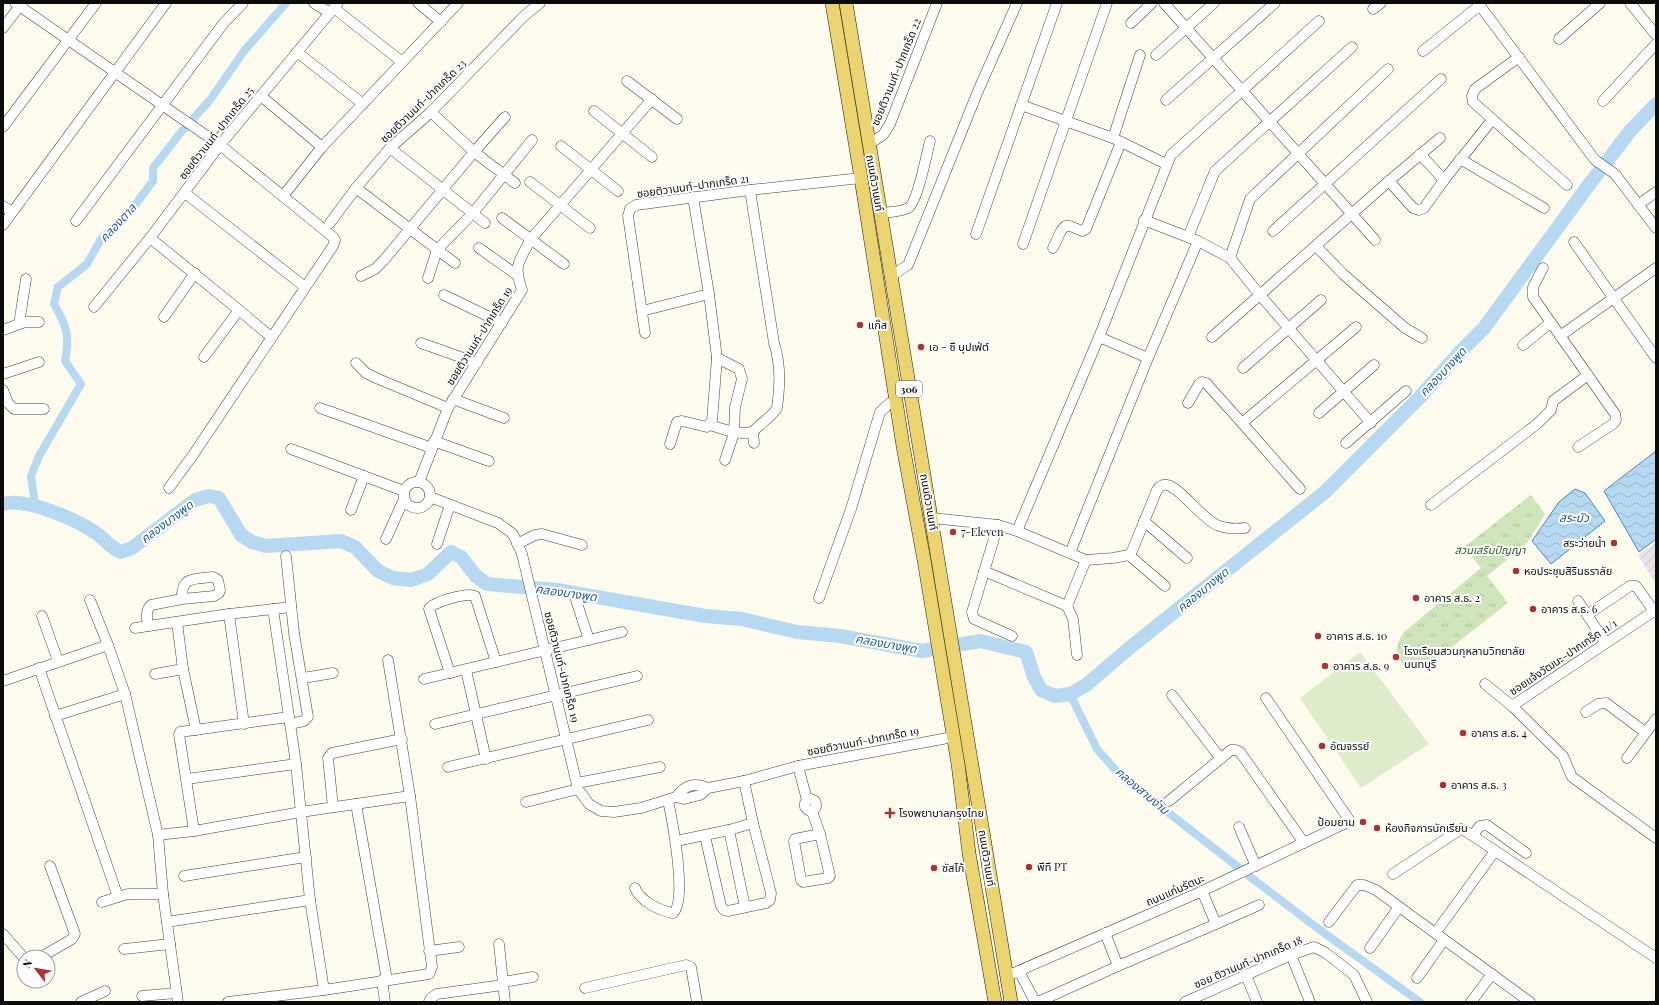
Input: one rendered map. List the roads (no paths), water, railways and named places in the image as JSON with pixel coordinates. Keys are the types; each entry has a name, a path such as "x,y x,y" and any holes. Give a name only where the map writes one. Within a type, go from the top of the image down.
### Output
{"main road":[{"name":"ถนนติวานนท์","path":"832,3 862,146 881,213 913,413 932,518 944,635 940,653 960,773 969,853 995,1002"},
{"name":"ถนนติวานนท์","path":"846,3 862,146 862,178 903,446 944,635 953,651 1011,1002"}],"street":[{"path":"3,127 96,3"},
{"path":"3,225 166,3"},
{"path":"76,221 222,24 243,3"},
{"path":"314,3 334,8 402,62"},
{"path":"418,3 441,22"},
{"path":"283,196 322,147 458,3"},
{"name":"ซอยติวานนท์-ปากเกร็ด 23","path":"330,223 356,188 390,148 431,112 524,16 539,3"},
{"name":"ซอยติวานนท์-ปากเกร็ด 22","path":"862,146 883,135 890,124 937,3"},
{"path":"891,276 908,265 978,91 1017,3"},
{"path":"976,234 1057,3"},
{"path":"1023,244 1107,3"},
{"path":"1131,23 1152,3"},
{"path":"1164,3 1187,27 1213,59 1375,240"},
{"path":"1156,55 1214,3"},
{"path":"1166,100 1275,3"},
{"path":"1560,39 1600,3"},
{"path":"1630,3 1656,35"},
{"path":"3,28 19,4 220,145 334,237 335,240 333,246 193,455 168,488"},
{"path":"1423,51 1479,4 1594,160 1615,174 1656,228"},
{"name":"ซอยติวานนท์-ปากเกร็ด 25","path":"94,307 185,193 220,145 334,8"},
{"path":"1016,531 1098,337 1166,164 1171,155 1319,21"},
{"path":"1603,101 1656,44"},
{"path":"1188,237 1215,171 1352,47"},
{"path":"296,52 363,104"},
{"path":"1053,248 1065,226 1070,226 1082,231 1086,228 1117,140 1140,55"},
{"path":"1519,57 1475,88 1472,96 1473,102 1567,185"},
{"path":"1230,258 1250,199 1388,69"},
{"path":"1273,231 1441,79"},
{"path":"627,81 677,119"},
{"path":"261,96 322,147"},
{"name":"ซอยติวานนท์-ปากเกร็ด 19","path":"418,482 450,404 522,290 517,275 518,264 531,239 652,99"},
{"path":"1021,105 1117,140 1166,164"},
{"path":"594,111 652,157"},
{"path":"431,112 474,152 515,183"},
{"path":"361,276 378,266 442,189 505,117"},
{"path":"1389,181 1413,208 1419,210 1424,208 1460,159 1492,120"},
{"path":"1212,337 1440,138"},
{"path":"428,278 437,250 473,213 532,140"},
{"path":"881,213 909,208 913,204 917,195 930,141"},
{"path":"561,146 618,191"},
{"path":"390,148 485,223"},
{"path":"1420,154 1444,180"},
{"path":"1460,159 1544,208"},
{"name":"ซอยติวานนท์-ปากเกร็ด 21","path":"646,333 628,216 630,209 636,205 693,197 862,178"},
{"path":"530,182 590,228"},
{"path":"356,188 455,263"},
{"path":"750,190 774,343 778,355 780,370 777,408 774,414 760,423 754,432 754,443"},
{"path":"1638,205 1656,192"},
{"path":"185,193 305,287"},
{"path":"693,197 709,294 717,358 712,421 710,425"},
{"path":"3,206 12,212"},
{"path":"502,218 564,264"},
{"path":"1144,220 1198,241 1230,258 1260,295 1371,423"},
{"path":"150,238 240,310 271,337"},
{"path":"1070,553 1148,358 1198,241"},
{"path":"1574,242 1656,358"},
{"path":"1316,246 1343,274 1405,328 1422,338"},
{"path":"479,248 517,275"},
{"path":"1543,268 1533,287 1533,297 1615,414 1616,420 1613,424 1578,448"},
{"path":"1560,336 1656,268"},
{"path":"164,317 195,274"},
{"path":"19,324 26,279"},
{"path":"642,311 709,294"},
{"path":"444,295 502,323"},
{"path":"1243,368 1322,300"},
{"path":"204,357 240,310"},
{"path":"3,330 28,322 39,322"},
{"path":"1523,346 1550,323"},
{"path":"1242,423 1356,326"},
{"path":"1098,337 1148,358"},
{"path":"421,343 477,363"},
{"path":"717,358 739,369 742,379 736,407 734,433 725,460"},
{"path":"3,374 39,362"},
{"path":"356,364 366,373 376,378 450,404 504,418"},
{"path":"1319,414 1343,391 1374,365"},
{"path":"1431,505 1537,424 1551,410 1553,401 1588,375"},
{"path":"1188,403 1199,384 1202,382 1206,383 1300,489"},
{"path":"3,390 8,403 14,409 44,409"},
{"path":"1346,443 1371,423 1406,391"},
{"path":"819,598 851,509 880,412 890,403 897,401"},
{"path":"320,408 433,445 489,461"},
{"path":"670,444 677,422 682,421 707,427 710,425 734,433 745,434 754,432"},
{"path":"291,449 364,476 404,495 409,506 418,508 426,505 430,497 429,488 426,485 418,482 410,484 404,495 386,539"},
{"path":"351,510 364,476"},
{"path":"1129,555 1157,490 1164,485 1169,485 1182,494 1209,521 1216,525 1235,529 1245,528"},
{"name":"ซอยติวานนท์-ปากเกร็ด 19","path":"430,497 498,523 513,534 522,554 578,786 589,804 601,811 614,812 641,808 672,798 684,799 700,795 708,788 744,781 798,766 953,737"},
{"path":"436,544 450,505"},
{"path":"932,518 998,525 1086,560 1129,555"},
{"path":"1144,521 1187,558"},
{"path":"998,525 972,616 974,619 1012,636"},
{"path":"517,544 535,535 542,534 582,545"},
{"path":"1129,555 1164,586"},
{"path":"194,830 179,734 180,732 244,724 304,721 308,717 303,678 290,607 286,556"},
{"path":"1067,606 1086,560"},
{"path":"984,571 1067,606 1073,620 1077,655"},
{"name":"ซอยแจ้งวัฒนะ-ปากเกร็ด 11/1","path":"1587,616 1630,586 1634,585 1654,610 1512,706 1563,756 1572,777 1656,838"},
{"path":"450,673 429,608 434,603 470,594 475,596 496,662"},
{"path":"148,626 146,614 147,608 151,605 182,599"},
{"path":"90,600 108,644 124,694 158,835 163,894 177,997 142,996"},
{"path":"576,600 589,640"},
{"path":"1578,601 1605,642"},
{"path":"135,628 229,614 290,607"},
{"path":"273,609 296,764 310,900 324,990"},
{"path":"229,614 244,724"},
{"path":"42,616 58,661"},
{"path":"177,622 183,669 196,730"},
{"path":"424,679 622,632"},
{"path":"3,681 108,644"},
{"path":"228,1002 274,999 428,974 432,967 402,739 388,660"},
{"path":"39,668 118,897"},
{"path":"155,674 183,669"},
{"path":"466,670 486,759"},
{"path":"303,678 333,673"},
{"path":"435,724 637,676"},
{"path":"1485,684 1512,706"},
{"path":"55,716 124,694"},
{"path":"1172,695 1221,759"},
{"name":"ถนนแก่นรัตนะ","path":"1007,976 1202,891 1350,821 1266,698"},
{"path":"1586,712 1598,704 1606,703 1645,732"},
{"path":"1627,758 1656,719"},
{"path":"448,767 648,720"},
{"path":"333,807 328,758 332,753 402,739"},
{"path":"1168,801 1232,750 1236,750 1240,752 1304,843"},
{"path":"187,780 296,764"},
{"path":"798,766 807,800 811,799 815,801 816,804 812,811 820,834 830,876 828,878 803,882 801,880 794,841 820,834"},
{"path":"526,802 578,786 660,767"},
{"path":"704,836 721,906 724,910 728,911 766,903 770,900 771,893 744,781"},
{"path":"158,835 410,796"},
{"path":"635,888 638,895 663,911 673,913 677,911 679,889 672,798"},
{"path":"356,804 384,980 385,1002"},
{"path":"676,841 704,836 753,823"},
{"path":"1473,835 1480,826 1487,825 1526,853"},
{"path":"1239,827 1256,866"},
{"path":"1393,874 1461,829 1473,835 1656,958"},
{"path":"729,830 745,907"},
{"path":"1439,928 1495,851"},
{"path":"184,876 306,857"},
{"path":"50,866 75,934 72,939 55,949"},
{"path":"1329,922 1357,885 1360,884 1376,890 1530,1002"},
{"path":"1202,891 1216,924"},
{"path":"102,902 128,894 163,894"},
{"path":"167,922 310,900"},
{"path":"1020,971 1033,998 1036,1001 1040,1001 1259,905"},
{"path":"1370,948 1399,907"},
{"path":"3,934 16,949"},
{"path":"1105,934 1118,966"},
{"path":"1417,978 1444,940"},
{"path":"124,949 170,944"},
{"path":"499,944 505,1002"},
{"path":"429,951 459,947"},
{"name":"ซอย ติวานนท์-ปากเกร็ด 18","path":"1190,1001 1291,955 1314,947 1319,948 1354,975 1367,1002"},
{"path":"1291,955 1310,1002"},
{"path":"585,988 686,965 691,967 697,1002"},
{"path":"1471,1002 1492,974"},
{"path":"1246,975 1257,1002"},
{"path":"429,1002 430,998 438,994 503,984 532,977"},
{"path":"81,1002 95,999 105,991"}],"water":[{"path":"1656,451 1656,539 1639,552 1604,491"},
{"name":"สระบัว","path":"1575,489 1585,493 1605,521 1551,564 1532,541 1559,502"}],"waterway":[{"name":"คลองตาล","path":"35,505 31,476 39,456 81,384 65,361 67,344 65,325 54,304 58,287 87,264 101,239 132,209 153,181 153,168 182,131 210,100 244,51 286,3"},
{"name":"คลองบางพูด","path":"3,504 25,504 64,516 96,533 113,548 121,552 132,548 195,500 209,496 219,498 241,535 252,542 266,546 341,541 355,547 378,571 393,578 411,580 428,574 451,552 461,557 476,576 487,584 557,590 705,616 742,619 797,632 840,636 922,651 980,641 1026,652 1034,677 1041,690 1055,696 1070,694 1086,685 1133,645 1325,492 1420,397 1461,351 1484,328 1591,182 1631,130 1656,104"},
{"name":"คลองสามง่าม","path":"1070,694 1097,749 1120,775 1238,867"},
{"name":"คลองสามง่าม","path":"1249,876 1320,930 1420,1002"}],"place":[{"name":"แก๊ส","path":"860,325"},
{"name":"เอ - ซี บุปเฟ่ต์","path":"921,347"},
{"name":"7-Eleven","path":"953,532"},
{"name":"สระว่ายน้ำ","path":"1614,543"},
{"name":"หอประชุมสิรินธราลัย","path":"1516,571"},
{"name":"อาคาร ส.ธ. 2","path":"1416,598"},
{"name":"อาคาร ส.ธ. 6","path":"1533,609"},
{"name":"อาคาร ส.ธ. 10","path":"1318,636"},
{"name":"โรงเรียนสวนกุหลาบวิทยาลัย นนทบุรี","path":"1396,657"},
{"name":"อาคาร ส.ธ. 9","path":"1325,666"},
{"name":"อาคาร ส.ธ. 4","path":"1463,733"},
{"name":"อัฒจรรย์","path":"1322,746"},
{"name":"อาคาร ส.ธ. 3","path":"1443,785"},
{"name":"โรงพยาบาลกรุงไทย","path":"890,813"},
{"name":"ป้อมยาม","path":"1363,822"},
{"name":"ห้องกิจการนักเรียน","path":"1377,828"},
{"name":"พีที PT","path":"1029,867"},
{"name":"ซัสโก้","path":"934,868"}],"park label":[{"name":"สวนเสริมปัญญา","path":"1490,550"}]}
